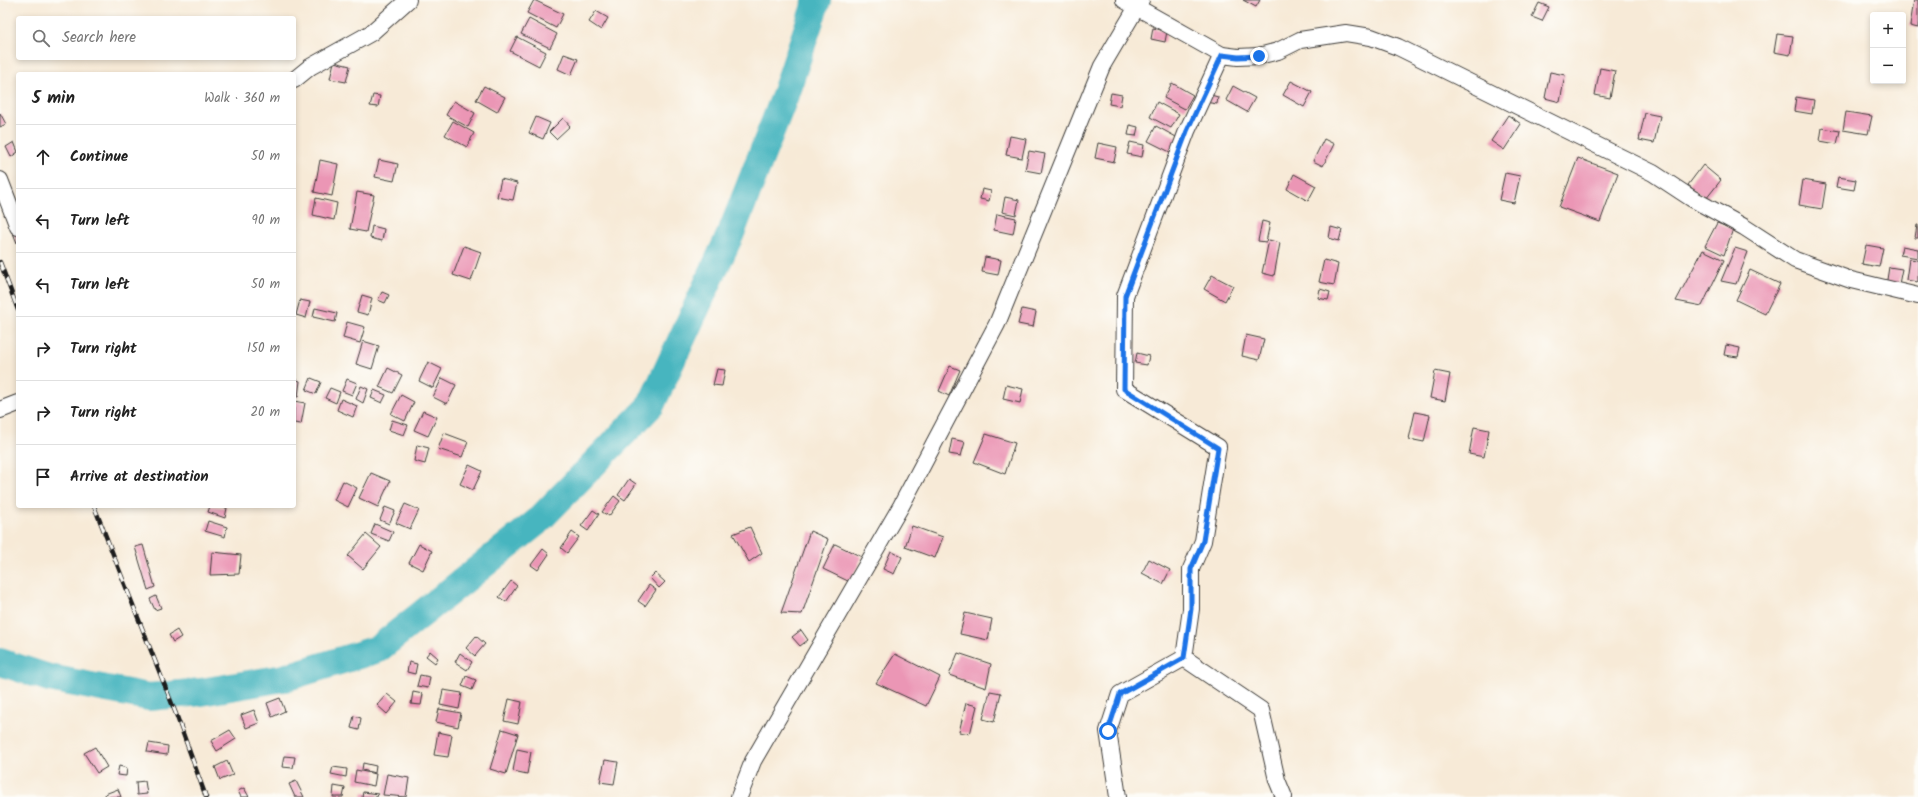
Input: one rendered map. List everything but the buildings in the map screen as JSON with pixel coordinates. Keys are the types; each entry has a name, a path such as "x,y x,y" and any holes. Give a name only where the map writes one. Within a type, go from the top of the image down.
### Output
{"street":[{"path":"296,78 310,67 371,33 408,0"},
{"path":"739,797 753,761 901,506 997,324 1102,66 1134,3 1222,55 1238,57 1259,56 1278,51 1300,40 1346,33 1371,37 1398,47 1653,173 1691,198 1744,228 1795,260 1851,280 1918,296"},
{"path":"1184,658 1191,609 1191,569 1203,541 1218,448 1124,389 1125,296 1187,131 1222,55"},
{"path":"0,180 16,222"},
{"path":"0,410 16,404"},
{"path":"1118,797 1108,731 1120,694 1184,658"},
{"path":"1184,658 1261,710 1277,780 1284,797"}],"waterway":[{"path":"0,662 49,678 149,697 201,692 284,678 378,649 537,522 651,405 731,233 784,98 817,0"}],"railway":[{"path":"0,262 16,305"},
{"path":"95,508 176,714 206,797"}],"route":[{"path":"1108,731 1120,694 1184,658 1191,609 1191,569 1203,541 1218,448 1124,389 1125,296 1187,131 1222,55 1238,57 1259,56"}]}
